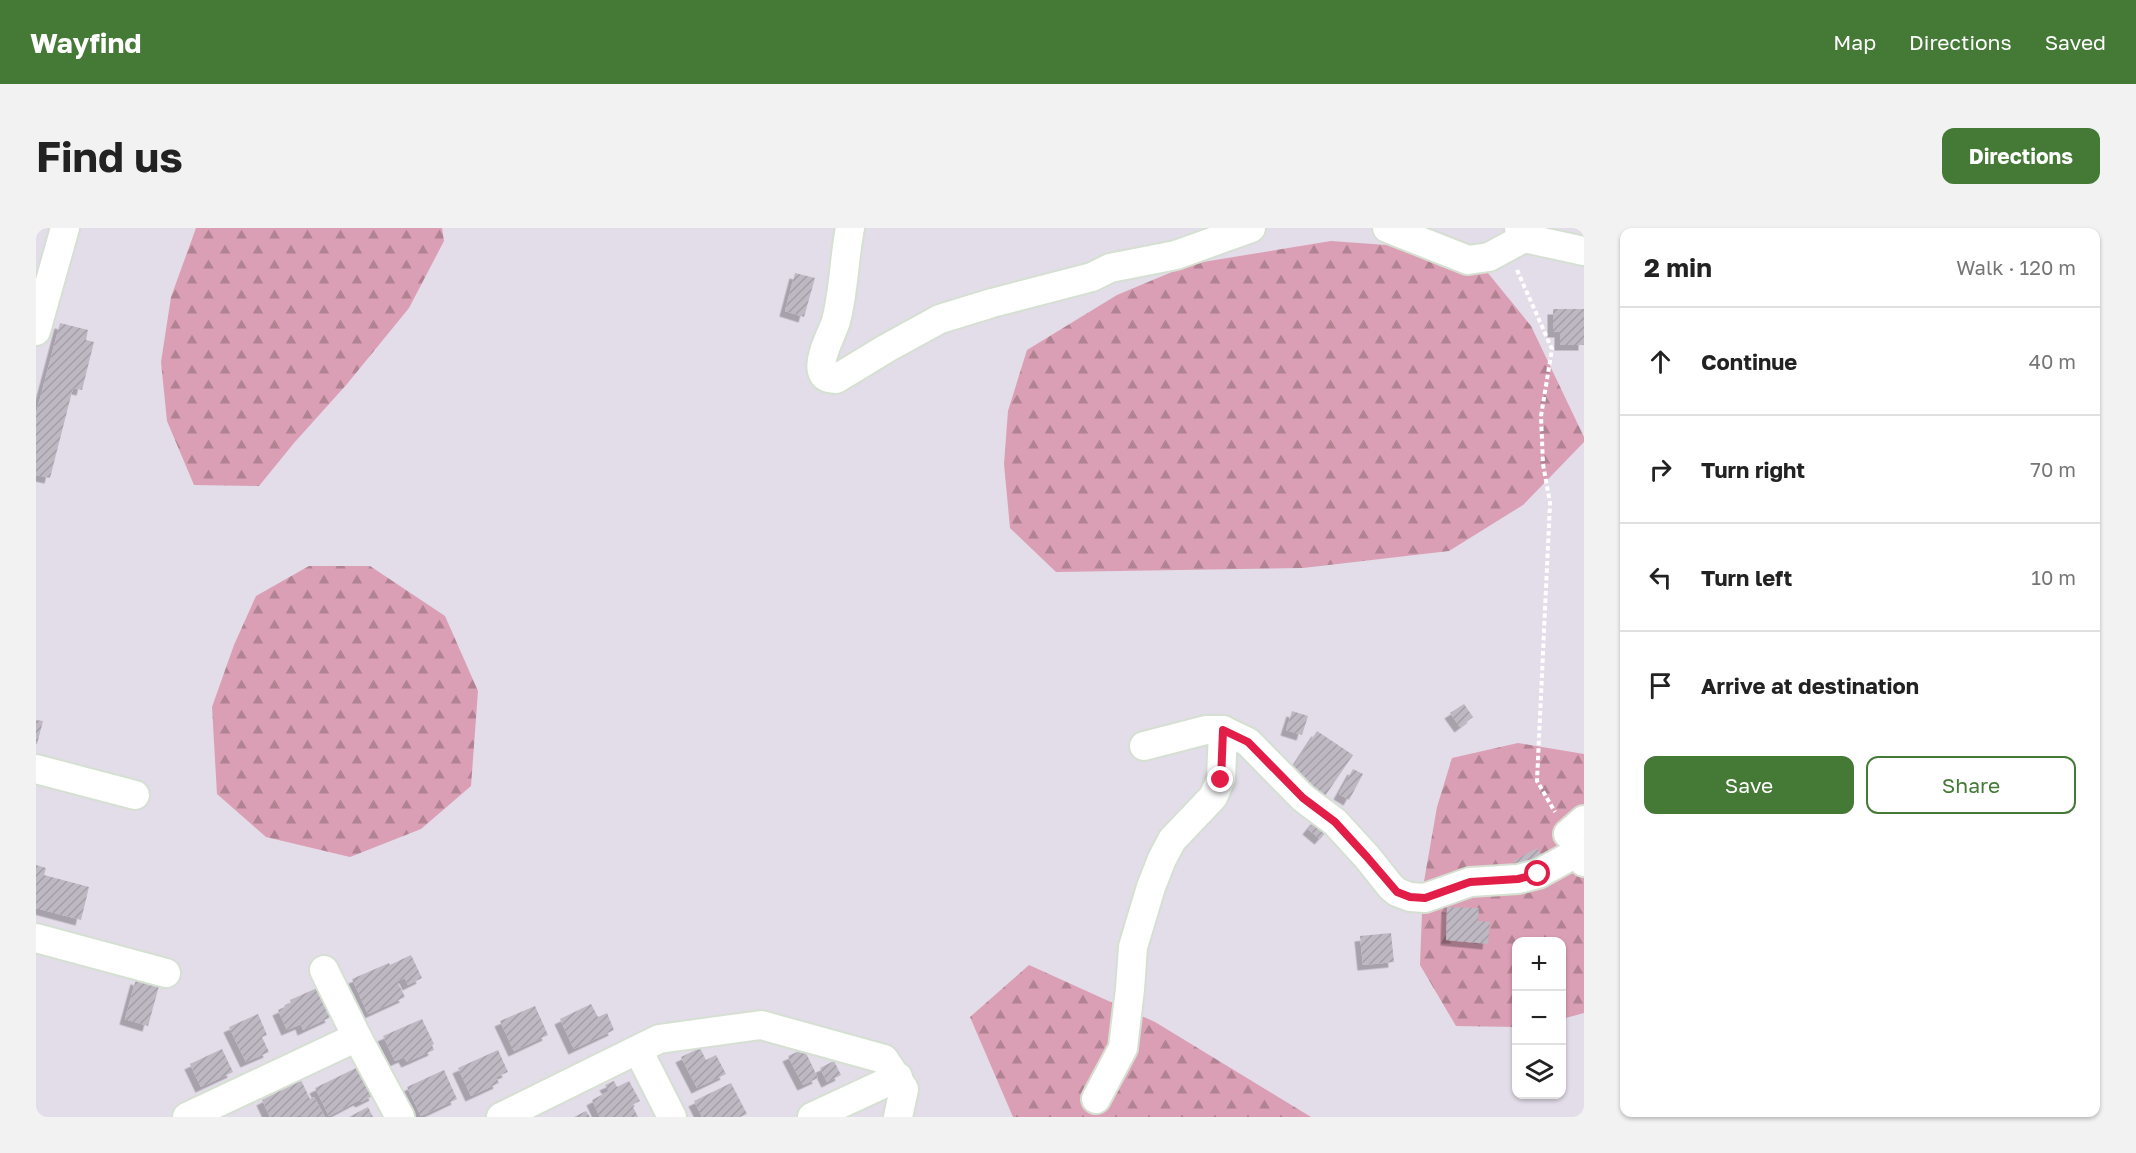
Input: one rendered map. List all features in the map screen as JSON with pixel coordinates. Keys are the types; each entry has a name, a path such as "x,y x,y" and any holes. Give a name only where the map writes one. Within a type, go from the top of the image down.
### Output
{"street":[{"path":"36,331 65,228"},
{"path":"850,228 836,320 822,360 821,369 824,376 830,380 836,380 940,319 1092,277 1110,268 1176,255 1251,228"},
{"path":"1387,228 1468,260 1489,258 1517,238 1584,251"},
{"path":"1144,746 1206,730 1223,730 1248,742 1303,798 1335,822 1391,887 1410,897 1425,898 1470,882 1518,879 1538,874 1578,852 1584,862"},
{"path":"1096,1099 1123,1048 1133,947 1151,887 1172,840 1213,797 1221,780 1223,730"},
{"path":"36,769 135,795"},
{"path":"36,938 165,973"},
{"path":"324,970 400,1117"},
{"path":"501,1117 659,1039 761,1025 884,1059 904,1089 898,1117"},
{"path":"187,1117 357,1037"},
{"path":"638,1050 672,1117"},
{"path":"812,1117 898,1077"}],"path":[{"path":"1517,238 1525,291 1552,349 1541,416 1543,464 1550,503 1537,782 1576,827"}],"green space":[{"path":"196,228 442,228 444,241 409,308 259,486 194,485 167,421 161,362 171,297"},
{"path":"1331,241 1470,251 1531,326 1584,437 1584,442 1523,505 1449,551 1303,568 1056,572 1010,528 1004,464 1008,411 1027,350 1117,295 1191,264"},
{"path":"309,566 370,566 445,616 478,691 471,786 421,829 350,857 266,837 217,794 212,707 234,645 256,596"},
{"path":"1518,743 1584,754 1584,1013 1566,1018 1566,937 1512,937 1512,1027 1456,1026 1420,965 1423,887 1437,807 1452,758"},
{"path":"1029,965 1155,1022 1311,1117 1013,1117 970,1017"}],"building":[{"path":"795,273 815,278 804,317 785,311"},
{"path":"1553,309 1584,309 1584,345 1560,345 1560,332 1553,332"},
{"path":"60,323 88,330 86,340 94,342 82,390 73,388 50,478 36,475 36,414"},
{"path":"1464,704 1473,717 1460,727 1450,713"},
{"path":"1292,711 1308,716 1302,735 1286,730"},
{"path":"36,720 43,721 37,744 36,744"},
{"path":"1317,731 1353,755 1323,799 1288,775"},
{"path":"1353,769 1363,774 1349,800 1339,794"},
{"path":"1316,819 1328,830 1320,839 1308,829"},
{"path":"1537,848 1543,858 1520,871 1514,861"},
{"path":"36,865 46,868 44,875 89,887 81,920 36,908"},
{"path":"1447,907 1479,908 1478,921 1490,922 1488,944 1446,940"},
{"path":"1391,933 1394,962 1363,965 1360,936"},
{"path":"411,955 422,978 408,985 405,978 397,981 405,997 368,1014 352,979"},
{"path":"136,979 159,986 148,1026 125,1019"},
{"path":"317,988 331,1017 303,1030 301,1024 287,1030 278,1010 291,1004 290,1000"},
{"path":"591,1004 598,1017 607,1013 614,1030 574,1049 560,1019"},
{"path":"535,1006 548,1035 514,1051 500,1021"},
{"path":"258,1014 267,1035 262,1037 269,1052 246,1062 229,1027"},
{"path":"422,1019 434,1044 432,1045 434,1050 407,1062 404,1057 395,1061 383,1036"},
{"path":"700,1048 706,1060 716,1055 726,1074 697,1088 681,1057"},
{"path":"222,1049 233,1072 201,1087 190,1064"},
{"path":"804,1049 818,1078 803,1085 788,1056"},
{"path":"498,1050 508,1072 496,1077 499,1083 471,1096 458,1068"},
{"path":"834,1061 841,1075 827,1082 820,1068"},
{"path":"356,1068 363,1081 367,1080 375,1095 361,1102 359,1100 329,1116 315,1088"},
{"path":"444,1070 457,1099 421,1116 407,1087"},
{"path":"301,1080 310,1099 314,1097 325,1117 302,1117 301,1114 295,1117 270,1117 262,1100"},
{"path":"614,1081 617,1087 629,1081 640,1101 632,1105 638,1117 600,1117 592,1100 609,1091 605,1085"},
{"path":"731,1083 747,1114 740,1117 702,1117 694,1101"},
{"path":"368,1107 373,1117 349,1117"},
{"path":"586,1111 590,1117 574,1117"}],"route":[{"path":"1221,780 1223,730 1248,742 1303,798 1335,822 1391,887 1410,897 1425,898 1470,882 1518,879 1538,874"}]}
